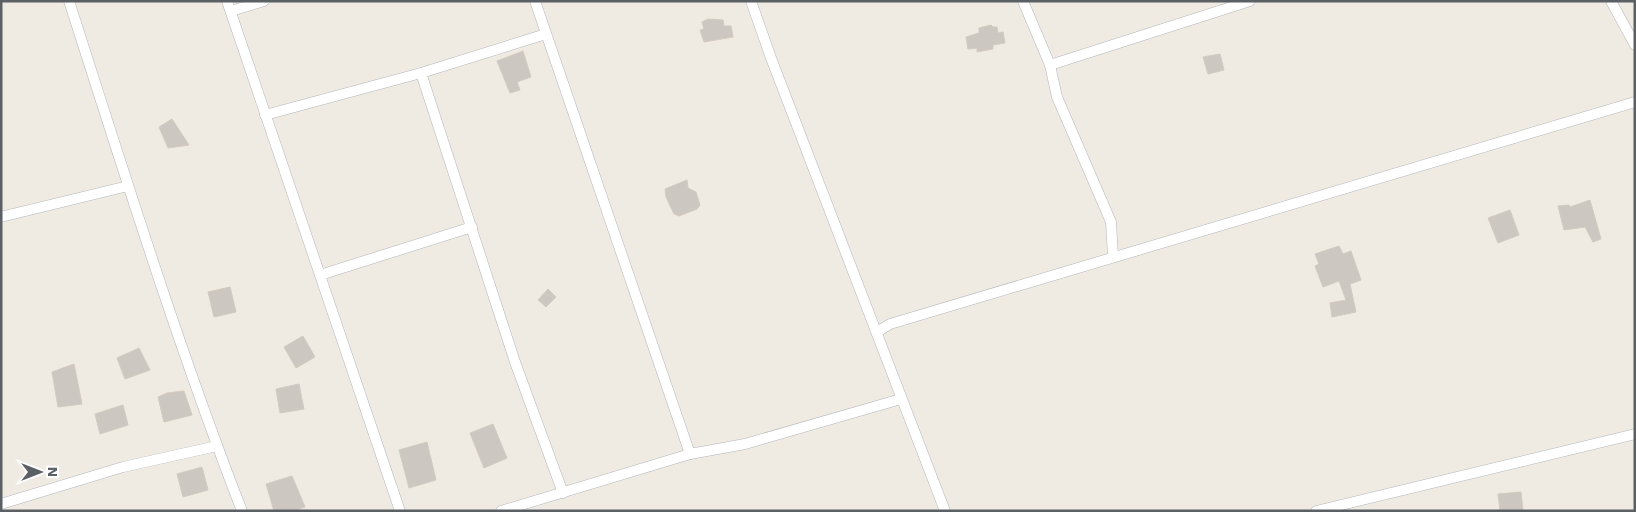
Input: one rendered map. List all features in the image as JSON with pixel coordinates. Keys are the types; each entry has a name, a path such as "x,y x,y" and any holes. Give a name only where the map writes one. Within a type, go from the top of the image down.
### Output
{"street":[{"path":"69,1 128,186 217,446 242,511"},
{"path":"264,1 229,6 400,511"},
{"path":"535,1 690,454"},
{"path":"751,1 771,58 945,511"},
{"path":"1023,1 1050,65 1057,97 1111,222 1114,257"},
{"path":"1050,65 1250,1"},
{"path":"1611,1 1635,45"},
{"path":"265,115 422,74 546,34"},
{"path":"422,74 515,362 563,493"},
{"path":"877,332 890,324 1635,102"},
{"path":"1,217 128,186"},
{"path":"320,275 472,227"},
{"path":"501,511 690,454 745,444 901,399"},
{"path":"1316,511 1635,434"},
{"path":"1,504 123,467 217,446"}],"building":[{"path":"708,19 723,20 724,26 731,26 733,37 704,42 700,30 704,29 702,22"},
{"path":"991,25 997,27 998,33 1003,32 1005,43 993,45 993,49 977,52 977,48 968,49 966,37 979,33 979,28"},
{"path":"523,51 531,77 517,82 520,90 510,93 497,61"},
{"path":"1220,54 1224,70 1208,74 1203,57"},
{"path":"172,119 189,145 168,148 159,127"},
{"path":"687,180 688,188 696,192 700,205 697,209 679,216 674,214 666,197 665,189"},
{"path":"1590,200 1601,239 1593,242 1585,227 1564,230 1558,206 1569,205 1570,207"},
{"path":"1510,210 1519,235 1498,243 1488,218"},
{"path":"1339,246 1343,254 1351,251 1361,280 1350,284 1356,312 1332,317 1330,303 1346,300 1339,281 1323,287 1315,266 1319,264 1315,254"},
{"path":"230,287 236,312 214,317 208,292"},
{"path":"548,289 556,297 546,307 538,300"},
{"path":"303,336 315,357 296,368 284,347"},
{"path":"139,348 150,370 125,379 117,358"},
{"path":"74,364 82,404 58,407 52,372"},
{"path":"299,384 304,409 280,413 276,389"},
{"path":"184,391 192,415 164,422 158,397 167,393"},
{"path":"123,405 128,425 100,434 95,414"},
{"path":"493,424 507,458 484,468 470,433"},
{"path":"427,442 436,480 409,488 399,450"},
{"path":"202,467 208,490 183,497 177,474"},
{"path":"292,476 305,507 293,511 274,511 266,484"},
{"path":"1521,492 1523,511 1500,511 1498,494"}]}
